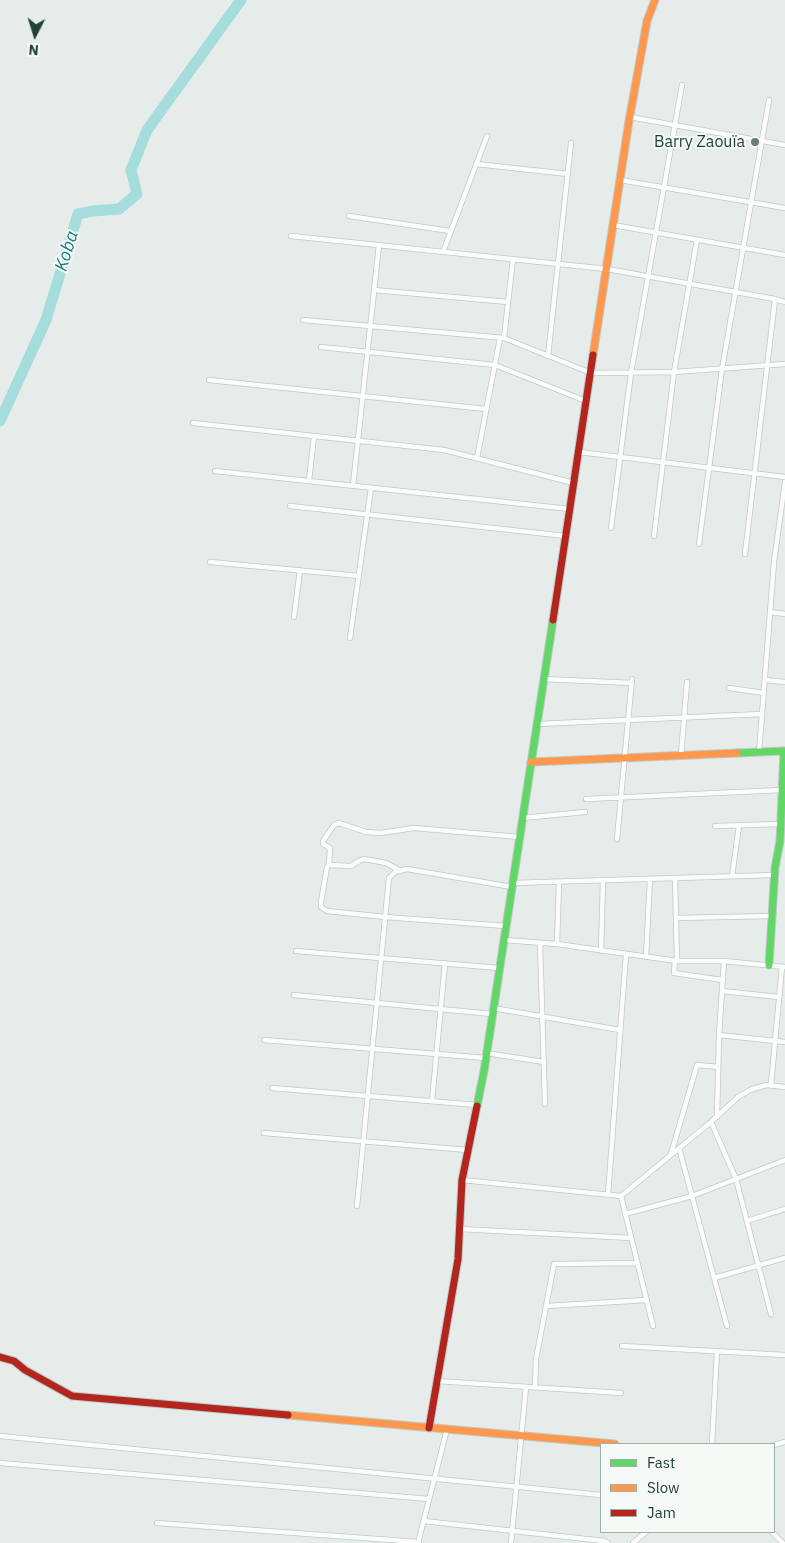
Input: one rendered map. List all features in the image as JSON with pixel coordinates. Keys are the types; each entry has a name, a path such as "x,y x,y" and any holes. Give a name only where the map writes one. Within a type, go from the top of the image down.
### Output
{"street":[{"path":"428,1428 458,1259 462,1180 486,1056 500,968 630,117 646,21 655,0"},
{"path":"610,528 631,373 682,85"},
{"path":"699,544 722,369 769,100"},
{"path":"630,117 785,145"},
{"path":"443,252 487,136"},
{"path":"548,356 571,143"},
{"path":"476,164 568,174"},
{"path":"620,180 785,208"},
{"path":"349,216 450,231"},
{"path":"613,225 785,255"},
{"path":"291,236 607,268 785,302"},
{"path":"654,536 674,372 697,240"},
{"path":"353,486 378,245"},
{"path":"477,458 502,338 513,259"},
{"path":"374,290 508,302"},
{"path":"744,554 776,299"},
{"path":"303,320 502,338 591,373 674,372 785,364"},
{"path":"320,347 495,365 586,401"},
{"path":"209,380 486,409"},
{"path":"193,423 444,450 574,483"},
{"path":"309,481 314,436"},
{"path":"578,452 785,477"},
{"path":"215,471 570,509"},
{"path":"759,752 774,562 785,482"},
{"path":"350,638 371,488"},
{"path":"290,506 566,536"},
{"path":"210,562 359,576"},
{"path":"294,617 300,570"},
{"path":"770,612 785,614"},
{"path":"544,679 632,681 617,839"},
{"path":"765,680 785,682"},
{"path":"681,756 687,682"},
{"path":"729,688 764,693"},
{"path":"537,724 762,714"},
{"path":"531,762 784,751 781,824 782,853 774,876 769,966"},
{"path":"586,799 782,790"},
{"path":"522,818 585,812"},
{"path":"506,926 385,917 324,910 321,908 321,902 327,867 329,865 330,848 322,843 334,825 338,823 366,832 381,833 414,828 520,837"},
{"path":"714,826 781,824"},
{"path":"732,876 739,826"},
{"path":"329,865 351,866 364,859 386,863 399,870"},
{"path":"357,1206 389,878 399,870 407,869 512,885 603,880 774,876"},
{"path":"675,878 676,961 674,973 722,980"},
{"path":"646,957 650,879"},
{"path":"601,951 603,880"},
{"path":"557,944 559,882"},
{"path":"676,918 772,916"},
{"path":"504,940 557,944 676,961 724,961 784,967 779,997 771,1085"},
{"path":"540,943 545,1104"},
{"path":"296,951 500,968"},
{"path":"608,1195 626,954"},
{"path":"717,1117 719,1035 724,961"},
{"path":"432,1101 445,963"},
{"path":"722,991 779,997"},
{"path":"294,995 441,1009 493,1011 620,1030"},
{"path":"719,1035 785,1042"},
{"path":"264,1040 544,1062"},
{"path":"671,1155 697,1065 718,1067"},
{"path":"462,1180 621,1196 738,1098 752,1089 768,1085 785,1087"},
{"path":"272,1088 477,1105"},
{"path":"711,1122 736,1179 771,1314"},
{"path":"264,1133 468,1150"},
{"path":"680,1148 727,1326"},
{"path":"625,1214 692,1196 785,1160"},
{"path":"621,1196 653,1326"},
{"path":"747,1221 785,1209"},
{"path":"460,1229 631,1238"},
{"path":"714,1278 785,1258"},
{"path":"535,1388 536,1359 554,1264 637,1263"},
{"path":"546,1306 646,1300"},
{"path":"622,1346 785,1355"},
{"path":"712,1443 717,1351"},
{"path":"0,1357 14,1361 25,1370 72,1396 603,1443"},
{"path":"437,1381 621,1393"},
{"path":"511,1543 526,1387"},
{"path":"157,1523 418,1543 447,1429"},
{"path":"0,1436 600,1494"},
{"path":"0,1463 429,1499"},
{"path":"424,1521 604,1541 608,1543"},
{"path":"632,1543 645,1533"},
{"path":"773,1533 783,1543"}],"waterway":[{"name":"Koba","path":"0,421 46,320 78,214 119,209 137,194 131,170 147,130 241,0"}],"traffic: fast":[{"path":"477,1106 484,1071 553,620"},
{"path":"737,753 784,751 780,841 775,868 769,965"}],"traffic: slow":[{"path":"593,355 629,121 647,21 655,0"},
{"path":"531,762 737,753"},
{"path":"288,1415 604,1443"}],"traffic: jam":[{"path":"553,620 593,355"},
{"path":"429,1428 458,1259 462,1180 477,1106"},
{"path":"0,1357 14,1361 25,1370 72,1396 288,1415"}],"place":[{"name":"Barry Zaouïa","path":"755,142"}]}
